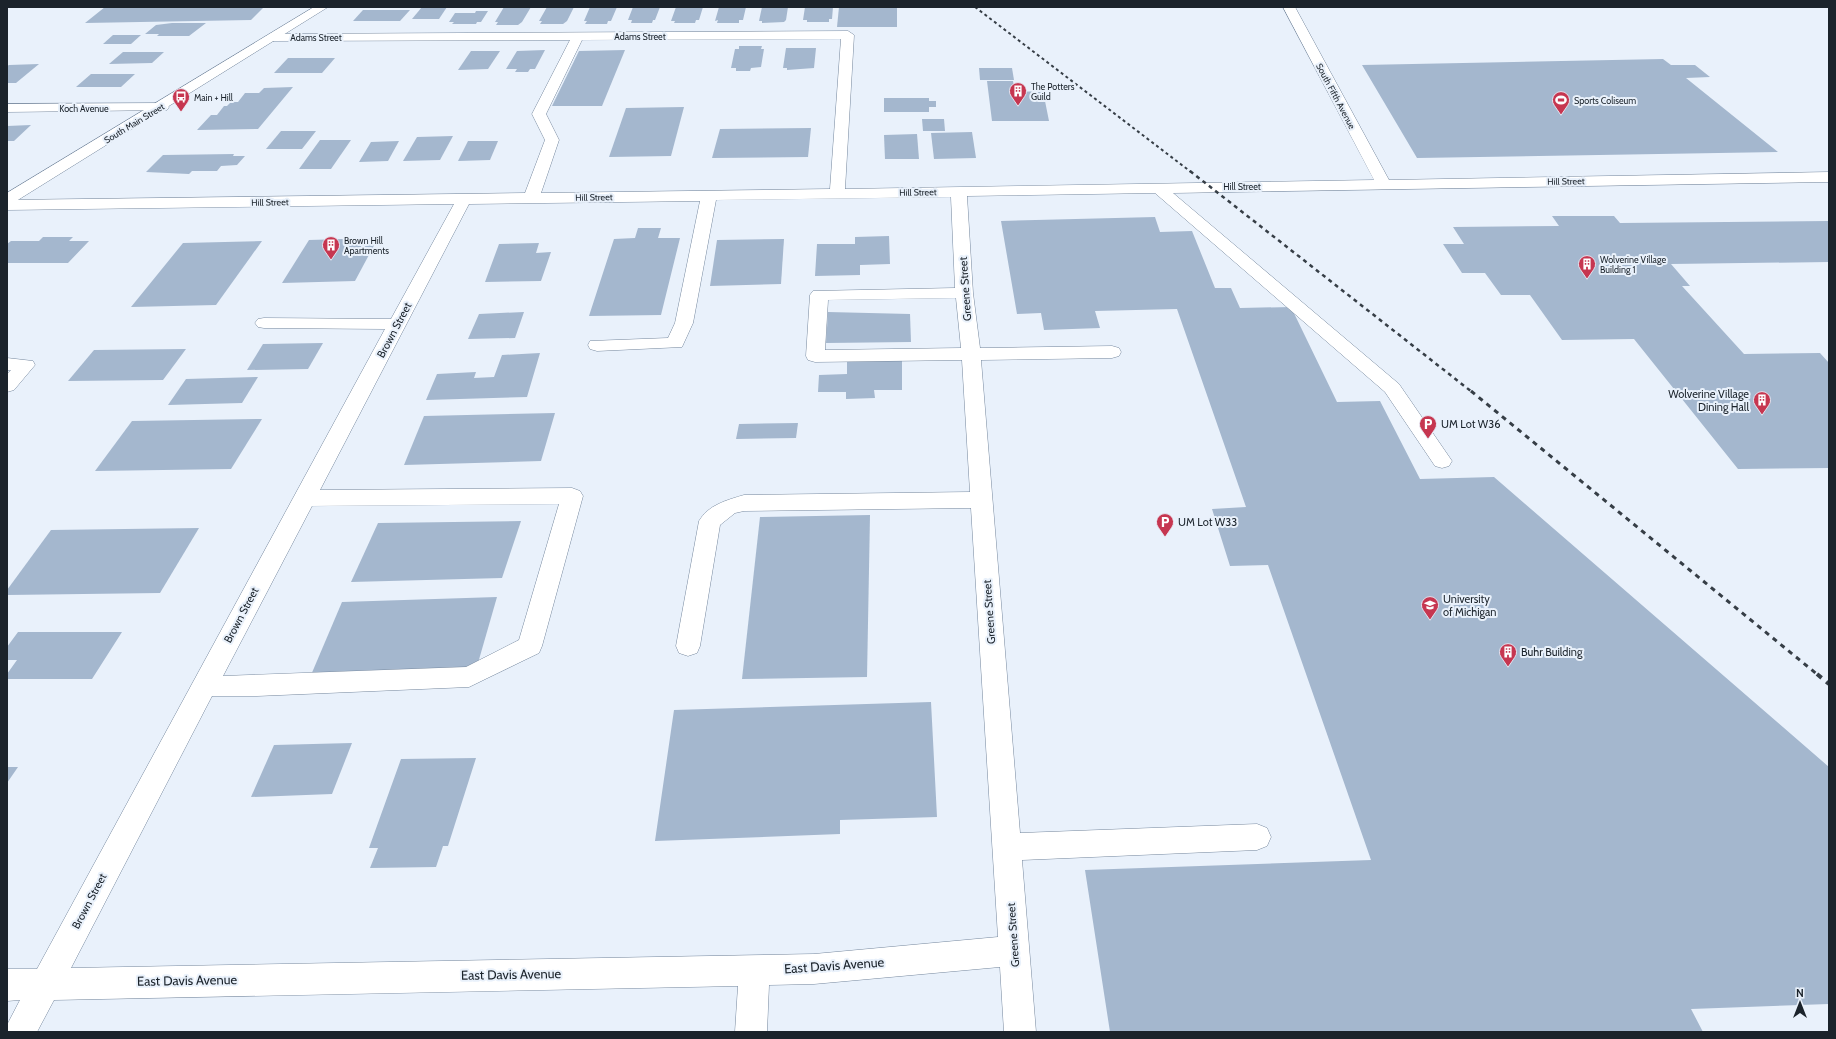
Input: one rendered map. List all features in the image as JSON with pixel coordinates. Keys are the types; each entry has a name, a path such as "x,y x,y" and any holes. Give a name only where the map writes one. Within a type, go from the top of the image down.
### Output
{"street":[{"name":"South Main Street","path":"7,200 162,107 322,7"},
{"name":"South Fifth Avenue","path":"1289,7 1384,185"},
{"name":"Adams Street","path":"272,38 848,35 837,194"},
{"path":"531,198 552,144 552,137 540,119 539,114 578,36"},
{"name":"Koch Avenue","path":"7,108 162,107"},
{"name":"Hill Street","path":"7,205 709,196 1829,177"},
{"path":"1158,188 1392,388 1442,461"},
{"name":"Greene Street","path":"959,192 964,293 971,354 1020,1032"},
{"path":"597,345 675,343 684,322 709,196"},
{"name":"Brown Street","path":"20,1032 464,199"},
{"path":"964,293 819,295 815,356 1112,352"},
{"path":"264,323 397,324"},
{"path":"7,364 26,365 7,386"},
{"path":"204,686 257,686 469,677 530,646 572,496 304,498"},
{"path":"688,646 710,521 727,508 744,503 981,500"},
{"path":"1006,847 1257,837"},
{"name":"East Davis Avenue","path":"7,985 814,968 1014,951"},
{"path":"751,1032 754,970"}],"building":[{"path":"105,7 264,7 251,20 85,23"},
{"path":"422,7 447,7 439,19 412,19"},
{"path":"504,7 531,7 522,22 518,25 496,25 498,22 495,22"},
{"path":"547,7 574,7 567,21 563,24 540,24 542,21 539,21"},
{"path":"590,7 617,7 611,21 608,21 607,24 585,24 587,21 584,21"},
{"path":"633,7 660,7 655,20 653,20 652,23 631,23 632,20 628,20"},
{"path":"676,7 703,7 699,20 696,20 695,23 674,23 675,21 671,21"},
{"path":"719,7 746,7 743,20 739,20 739,23 717,23 718,20 715,21"},
{"path":"762,7 788,7 786,20 784,22 762,23 762,21 759,21"},
{"path":"805,7 833,7 832,19 829,19 829,22 807,22 807,20 803,20"},
{"path":"839,7 897,7 897,27 837,27"},
{"path":"363,10 410,10 400,21 353,21"},
{"path":"476,11 488,11 481,22 477,22 476,24 452,24 454,22 449,22 455,13 475,13"},
{"path":"172,23 206,23 189,36 157,36 159,34 145,34 156,25"},
{"path":"113,35 141,35 131,44 103,44"},
{"path":"739,46 762,46 761,49 764,49 761,67 751,68 750,71 736,71 736,68 731,68 735,49 739,49"},
{"path":"786,48 816,48 814,68 787,70 787,68 783,68"},
{"path":"545,50 535,69 530,69 528,72 515,72 517,69 506,69 517,51"},
{"path":"625,50 602,106 552,106 579,51"},
{"path":"471,51 500,51 488,69 458,70"},
{"path":"123,52 164,52 152,63 109,64"},
{"path":"288,58 335,58 322,73 274,73"},
{"name":"Sports Coliseum","path":"1663,59 1671,65 1695,65 1710,77 1686,78 1778,152 1417,158 1362,65"},
{"path":"39,64 16,83 7,83 7,66"},
{"path":"979,68 1012,68 1014,80 980,80"},
{"path":"91,74 135,74 121,87 76,87"},
{"name":"The Potters Guild","path":"987,81 1013,81 1015,92 1043,91 1049,121 992,121"},
{"path":"293,87 258,129 197,130 211,115 217,115 224,106 227,106 231,102 238,102 245,93 259,93 264,88"},
{"path":"884,98 929,98 929,101 936,101 936,107 929,107 929,112 884,112"},
{"path":"684,107 671,156 609,157 626,108"},
{"path":"922,119 944,119 945,131 923,131"},
{"path":"31,125 14,141 7,141 7,126"},
{"path":"811,128 808,157 712,158 720,129"},
{"path":"281,131 316,131 302,149 266,149"},
{"path":"972,132 976,158 934,159 931,133"},
{"path":"917,134 919,159 885,159 884,135"},
{"path":"453,136 440,160 403,161 417,137"},
{"path":"320,140 351,140 331,169 299,169"},
{"path":"399,141 388,161 359,162 371,142"},
{"path":"468,141 498,141 490,160 458,161"},
{"path":"234,154 233,156 245,156 237,165 221,166 217,171 192,171 189,174 146,172 163,155"},
{"name":"Wolverine Village Building 1","path":"1552,216 1614,216 1620,223 1829,221 1829,262 1671,264 1690,286 1682,286 1744,354 1820,353 1829,363 1829,468 1738,469 1634,339 1562,340 1530,295 1501,295 1485,273 1462,273 1443,244 1464,244 1453,227 1559,226"},
{"name":"Buhr Building","path":"1155,217 1160,232 1192,231 1215,288 1231,288 1240,308 1291,307 1337,402 1380,401 1420,479 1494,477 1829,767 1829,1004 1691,1009 1703,1032 1110,1032 1085,870 1371,860 1268,565 1230,566 1212,509 1246,507 1177,309 1095,311 1100,328 1044,330 1041,313 1017,314 1001,221"},
{"path":"638,228 661,228 658,238 680,238 661,315 589,316 614,239 635,238"},
{"path":"889,236 890,264 860,265 860,275 815,276 817,244 855,244 855,237"},
{"path":"43,237 73,237 69,241 89,241 68,263 7,263 7,244 11,241 39,241"},
{"name":"Brown Hill Apartments","path":"378,238 355,281 282,283 309,240"},
{"path":"784,239 781,284 710,286 717,240"},
{"path":"262,241 216,305 131,307 183,243"},
{"path":"539,243 536,253 551,252 541,281 485,282 499,244"},
{"path":"524,312 515,338 468,339 479,314"},
{"path":"828,312 910,314 911,342 826,343"},
{"path":"323,343 308,369 247,370 263,344"},
{"path":"186,349 163,380 68,381 94,350"},
{"path":"540,353 527,397 426,400 437,374 476,372 474,378 494,377 502,355"},
{"path":"902,360 902,390 874,390 875,398 846,399 846,392 818,392 819,375 847,374 847,361"},
{"path":"258,377 242,403 168,405 186,379"},
{"path":"555,413 541,461 404,465 424,416"},
{"path":"262,419 231,469 95,471 132,421"},
{"path":"798,423 796,438 736,439 739,424"},
{"path":"870,515 867,677 742,679 760,517"},
{"path":"521,521 502,578 351,582 378,523"},
{"path":"199,528 160,593 7,595 7,590 51,530"},
{"path":"497,597 476,670 311,675 342,602"},
{"path":"18,632 122,632 92,679 7,679 7,674 17,660 7,660 7,647"},
{"path":"931,702 937,817 840,820 840,834 655,841 674,710"},
{"path":"352,743 332,794 251,797 274,745"},
{"path":"476,758 448,846 443,846 436,867 370,868 378,848 369,848 401,759"},
{"path":"7,767 18,767 7,783"}],"railway":[{"path":"975,7 1191,172"},
{"path":"1190,171 1472,392"},
{"path":"1471,391 1818,675"},
{"path":"1817,674 1829,684"}],"place":[{"name":"The Potters Guild","path":"1018,106"},
{"name":"Main + Hill","path":"181,112"},
{"name":"Sports Coliseum","path":"1561,115"},
{"name":"Brown Hill Apartments","path":"331,260"},
{"name":"Wolverine Village Building 1","path":"1587,279"},
{"name":"Wolverine Village Dining Hall","path":"1762,415"},
{"name":"UM Lot W36","path":"1428,439"},
{"name":"UM Lot W33","path":"1165,537"},
{"name":"University of Michigan","path":"1430,620"},
{"name":"Buhr Building","path":"1508,667"}]}
